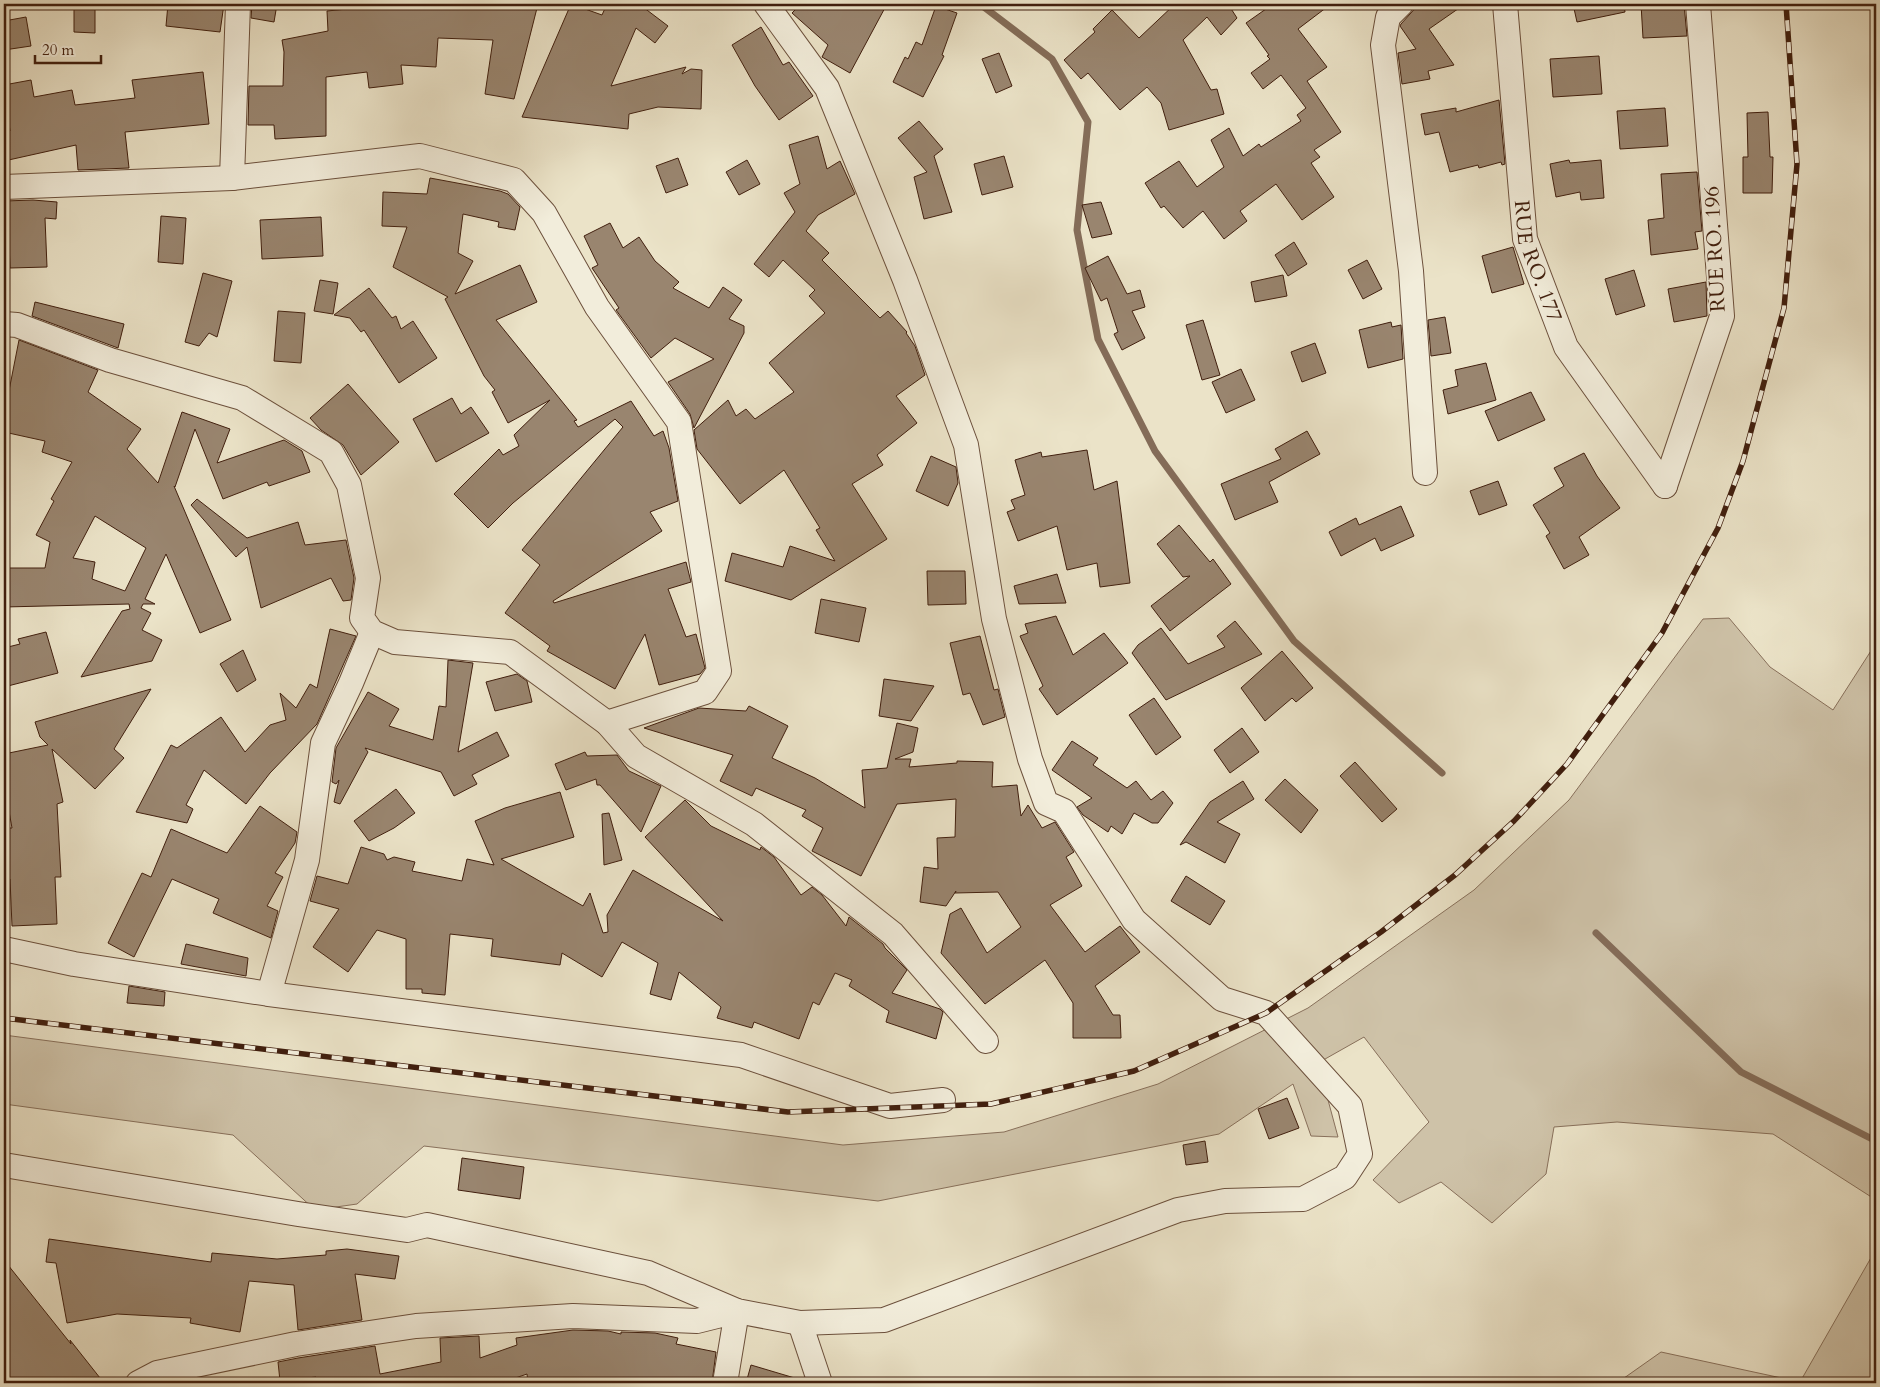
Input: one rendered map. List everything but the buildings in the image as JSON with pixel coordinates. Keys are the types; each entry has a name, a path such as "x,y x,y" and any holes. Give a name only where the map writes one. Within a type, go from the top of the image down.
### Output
{"street":[{"path":"232,178 238,4"},
{"path":"4,1165 406,1230 427,1225 648,1273 737,1311 800,1323 884,1320 1178,1210 1225,1201 1303,1199 1345,1177 1360,1154 1350,1106 1266,1013 1222,999 1134,920 1064,810 1046,803 1030,759 994,619 966,445 905,280 827,88 766,4"},
{"path":"1401,4 1388,17 1383,45 1411,271 1425,473"},
{"name":"RUE RO. 177","path":"1505,4 1524,238 1566,347 1665,486"},
{"name":"RUE RO. 196","path":"1665,486 1722,316 1698,4"},
{"path":"4,187 232,178 420,156 514,180 544,213 596,307 679,422 719,671 705,692 607,722"},
{"path":"4,324 17,324 110,360 242,398 330,452 349,485 368,578 362,618 372,632 395,642 510,652 607,722 636,756 754,824 892,934 986,1041"},
{"path":"269,994 307,860 323,743 372,632"},
{"path":"4,950 74,964 269,994 741,1054 890,1106 943,1100"},
{"path":"138,1383 157,1373 296,1344 416,1326 574,1316 696,1321 737,1311"},
{"path":"726,1383 737,1311"},
{"path":"800,1323 820,1383"}],"shaded area":[{"path":"1729,618 1770,667 1833,710 1876,643 1876,1200 1773,1134 1617,1122 1554,1127 1546,1174 1492,1223 1441,1182 1399,1203 1373,1180 1429,1122 1364,1037 1318,1063 1338,1137 1311,1136 1293,1084 1219,1134 878,1201 424,1146 357,1204 315,1210 233,1135 4,1104 4,1035 843,1145 1004,1132 1158,1084 1308,1008 1474,890 1569,800 1703,619"},
{"path":"1876,1249 1876,1383 1617,1383 1661,1352 1800,1382"}],"waterway":[{"path":"980,4 1052,59 1088,122 1077,230 1098,339 1155,451 1294,641 1442,773"},
{"path":"1596,933 1741,1072 1876,1141"}],"railway":[{"path":"4,1018 788,1112 991,1104 1134,1071 1266,1013 1381,932 1455,875 1514,821 1567,764 1662,633 1718,528 1743,461 1784,308 1797,164 1786,4"}]}
